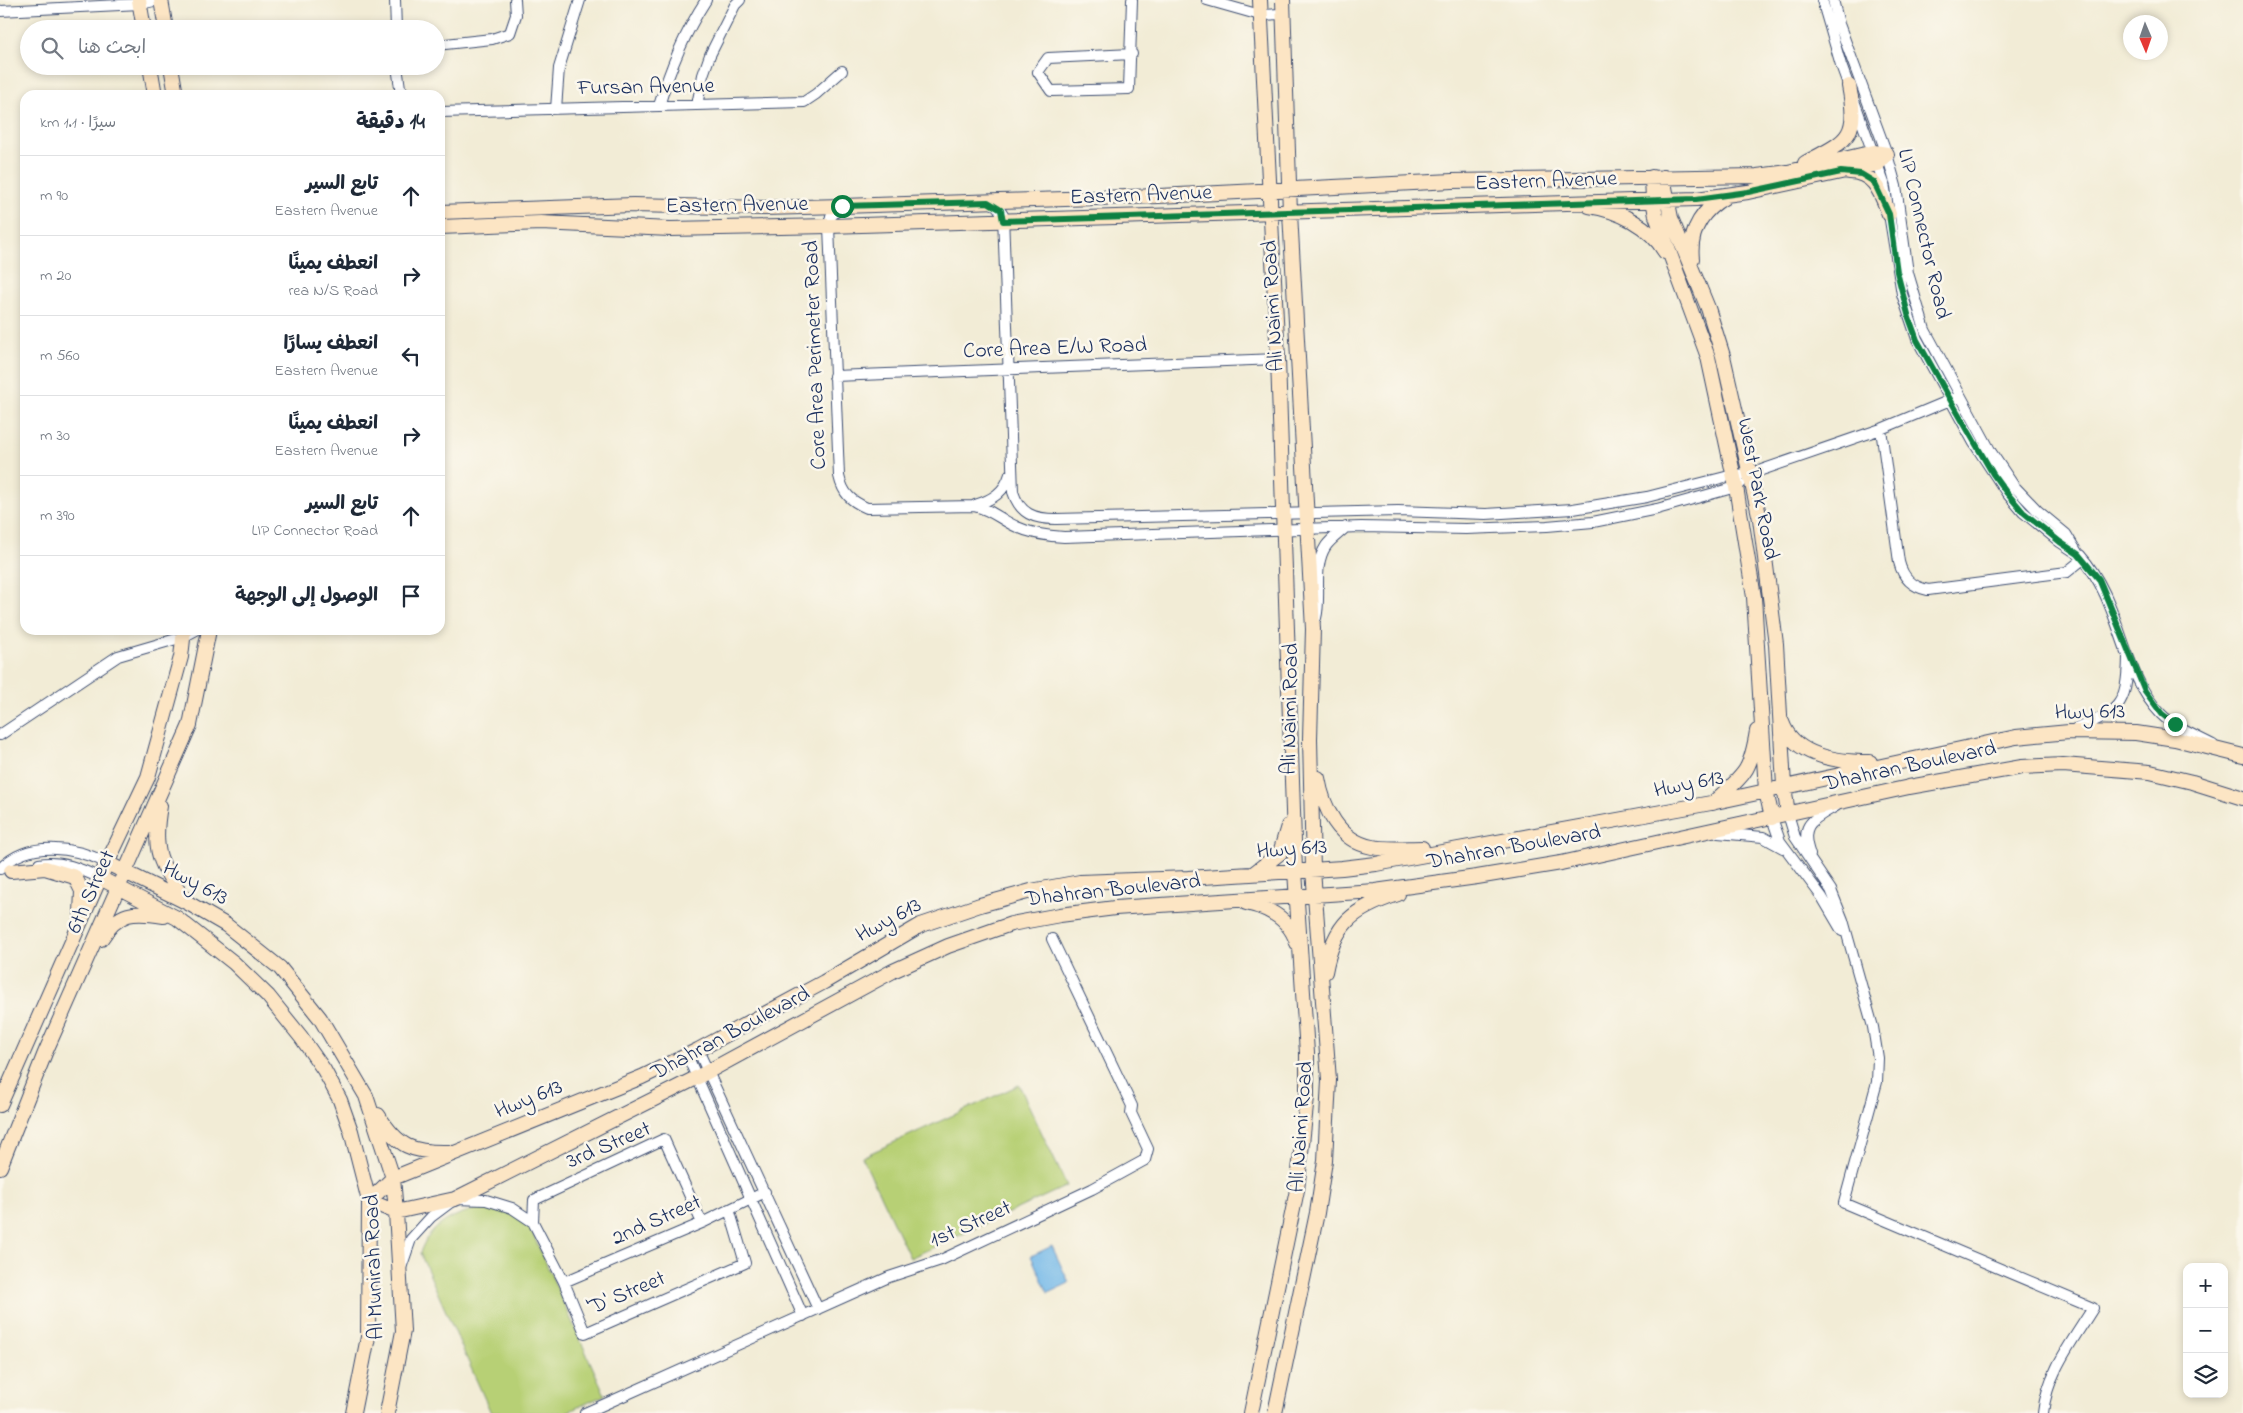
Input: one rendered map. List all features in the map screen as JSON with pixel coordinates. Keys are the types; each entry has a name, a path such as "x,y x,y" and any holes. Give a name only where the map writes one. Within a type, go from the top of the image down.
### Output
{"main road":[{"path":"160,0 164,20"},
{"name":"Ali Naimi Road","path":"1252,1413 1297,1190 1303,1140 1307,1053 1295,871 1282,530 1278,359 1260,0"},
{"name":"Ali Naimi Road","path":"1275,1413 1294,1334 1318,1213 1325,1161 1329,1080 1312,870 1310,738 1313,629 1290,213 1283,0"},
{"path":"140,2 143,20"},
{"path":"152,75 154,90"},
{"path":"173,75 175,90"},
{"name":"Eastern Avenue","path":"1788,172 1837,146 1850,132 1854,109 1849,86"},
{"name":"Eastern Avenue","path":"445,212 634,205 764,208 842,206 988,202 1452,181 1756,176 1880,157"},
{"name":"Eastern Avenue","path":"445,226 540,223 670,229 829,226 1667,200 1730,195 1841,172 1880,157"},
{"name":"Eastern Avenue","path":"1841,172 1861,174 1874,182 1889,214"},
{"name":"West Park Road","path":"1658,177 1653,200 1656,216 1708,357 1750,567 1766,791 1772,818"},
{"name":"West Park Road","path":"1658,177 1667,200 1671,218 1721,348 1760,519 1770,592 1784,786 1788,814"},
{"path":"1693,272 1690,248 1693,233 1704,213 1730,195"},
{"path":"1564,202 1595,207 1624,216 1639,225 1660,244 1678,275"},
{"name":"6th Street","path":"0,1105 100,878 148,777 181,657 183,635"},
{"name":"6th Street","path":"0,1167 44,1053 190,725 208,635"},
{"path":"1712,804 1748,769 1753,758 1761,700"},
{"path":"1780,713 1786,732 1792,739 1829,759 1840,762 1895,763"},
{"name":"Hwy 613","path":"369,1201 393,1178 642,1077 693,1053 824,982 921,925 980,905 1030,891 1080,882 1252,874 1376,864 1455,848 1712,804 1784,786 2016,737 2070,732 2136,733 2221,749 2243,756"},
{"path":"1310,738 1321,797 1337,825 1345,834 1371,847 1455,848"},
{"name":"Dhahran Boulevard","path":"396,1212 455,1199 703,1074 893,971 948,946 1011,924 1060,914 1314,895 1426,884 1561,863 1968,775 2022,767 2063,765 2150,772 2192,782 2243,798"},
{"path":"164,784 155,830 158,855 168,877 188,903"},
{"path":"1252,874 1280,853 1286,835 1292,798"},
{"name":"Hwy 613","path":"107,863 188,903 226,925 280,968 320,1018 366,1096 393,1178"},
{"path":"4,872 45,868 75,877 82,890 79,928"},
{"path":"100,878 177,918 212,944 268,996 301,1037 324,1070 340,1100 351,1131 369,1201 396,1212"},
{"path":"1321,990 1328,952 1334,938 1352,914 1377,901 1426,884"},
{"path":"1228,900 1261,907 1281,918 1294,934 1302,961"},
{"path":"81,968 110,925 117,919 136,913 177,918"},
{"path":"366,1096 386,1128 398,1141 424,1153 457,1152"},
{"name":"Al Munirah Road","path":"387,1413 403,1331 393,1178"},
{"name":"Al Munirah Road","path":"353,1413 368,1337 369,1201"}],"street":[{"path":"0,11 27,5 160,0"},
{"path":"395,0 396,20"},
{"path":"445,44 492,39 510,33 516,15 515,0"},
{"path":"556,109 559,68 580,0"},
{"path":"659,106 670,68 691,24 706,0"},
{"path":"697,105 703,75 710,55 735,6 740,0"},
{"path":"1132,0 1132,54 1129,88 1051,91 1038,72 1048,58 1132,54"},
{"path":"1206,0 1260,15 1282,14"},
{"name":"LIP Connector Road","path":"1822,0 1827,22 1849,86 1880,157 1896,186 1908,273 1917,309 1956,399"},
{"name":"LIP Connector Road","path":"1833,0 1880,157 1897,272 1917,340 2014,486 2037,510 2066,534 2081,557 2099,579 2145,691 2162,714 2175,724 2221,749"},
{"name":"Fursan Avenue","path":"445,112 804,102 842,71"},
{"path":"397,75 402,90"},
{"path":"988,202 1001,210 1003,221 1013,492 1017,503 1028,515 1036,518 1398,510 1486,514 1573,509 1734,481"},
{"name":"Core Area Perimeter Road","path":"842,206 831,216 829,226 834,376 839,476 842,487 851,500 868,508 974,506"},
{"name":"Core Area E/W Road","path":"834,376 1278,359"},
{"path":"974,506 987,509 1015,527 1047,536 1394,526 1466,529 1594,522 1657,509 1750,474 1881,429 1956,399"},
{"path":"1881,429 1899,562 1901,571 1912,584 1928,590 2067,572 2081,557"},
{"path":"974,506 997,496 1009,479 1012,467"},
{"path":"1313,629 1319,604 1318,565 1327,545 1346,527"},
{"path":"0,736 118,656 180,635"},
{"name":"LIP Connector Road","path":"2070,732 2106,715 2121,700 2127,685 2128,653"},
{"path":"1816,869 1807,846 1808,825 1812,819 1841,803"},
{"path":"1788,814 1796,837 1831,890 1843,920 1866,995 1878,1058 1877,1082 1844,1203 2093,1308 2052,1376 2045,1396 2043,1413"},
{"path":"1772,818 1780,841 1822,897 1847,938"},
{"path":"1710,832 1752,834 1763,837 1788,852"},
{"path":"4,872 13,858 26,853 53,848 81,852 107,863"},
{"path":"4,872 44,863 59,863 76,867 100,878"},
{"name":"1st Street","path":"585,1413 889,1276 941,1260 1092,1189 1145,1160 1148,1149 1131,1113 1132,1106 1052,939"},
{"path":"693,1053 765,1192 818,1309"},
{"path":"703,1074 751,1199 803,1316"},
{"name":"3rd Street","path":"533,1222 534,1200 664,1139 702,1222"},
{"name":"2nd Street","path":"564,1282 729,1210 765,1192"},
{"path":"400,1272 411,1239 431,1217 455,1199 486,1200 512,1208 533,1222"},
{"name":"'D' Street","path":"533,1222 564,1282 585,1333 745,1263 729,1210"}],"green space":[{"path":"1019,1085 1067,1186 910,1258 862,1157"},
{"path":"479,1208 504,1210 516,1214 527,1221 605,1395 565,1413 491,1413 420,1253 429,1235 436,1228 451,1218"}],"water":[{"path":"1052,1246 1069,1283 1048,1293 1031,1256"}],"route":[{"path":"842,206 988,202 1001,210 1003,221 1290,213 1469,205 1696,199 1748,192 1841,172 1861,174 1868,177 1878,187 1889,214 1897,272 1917,340 1974,443 1993,474 2023,512 2078,554 2099,579 2145,691 2162,714 2175,724"}]}
